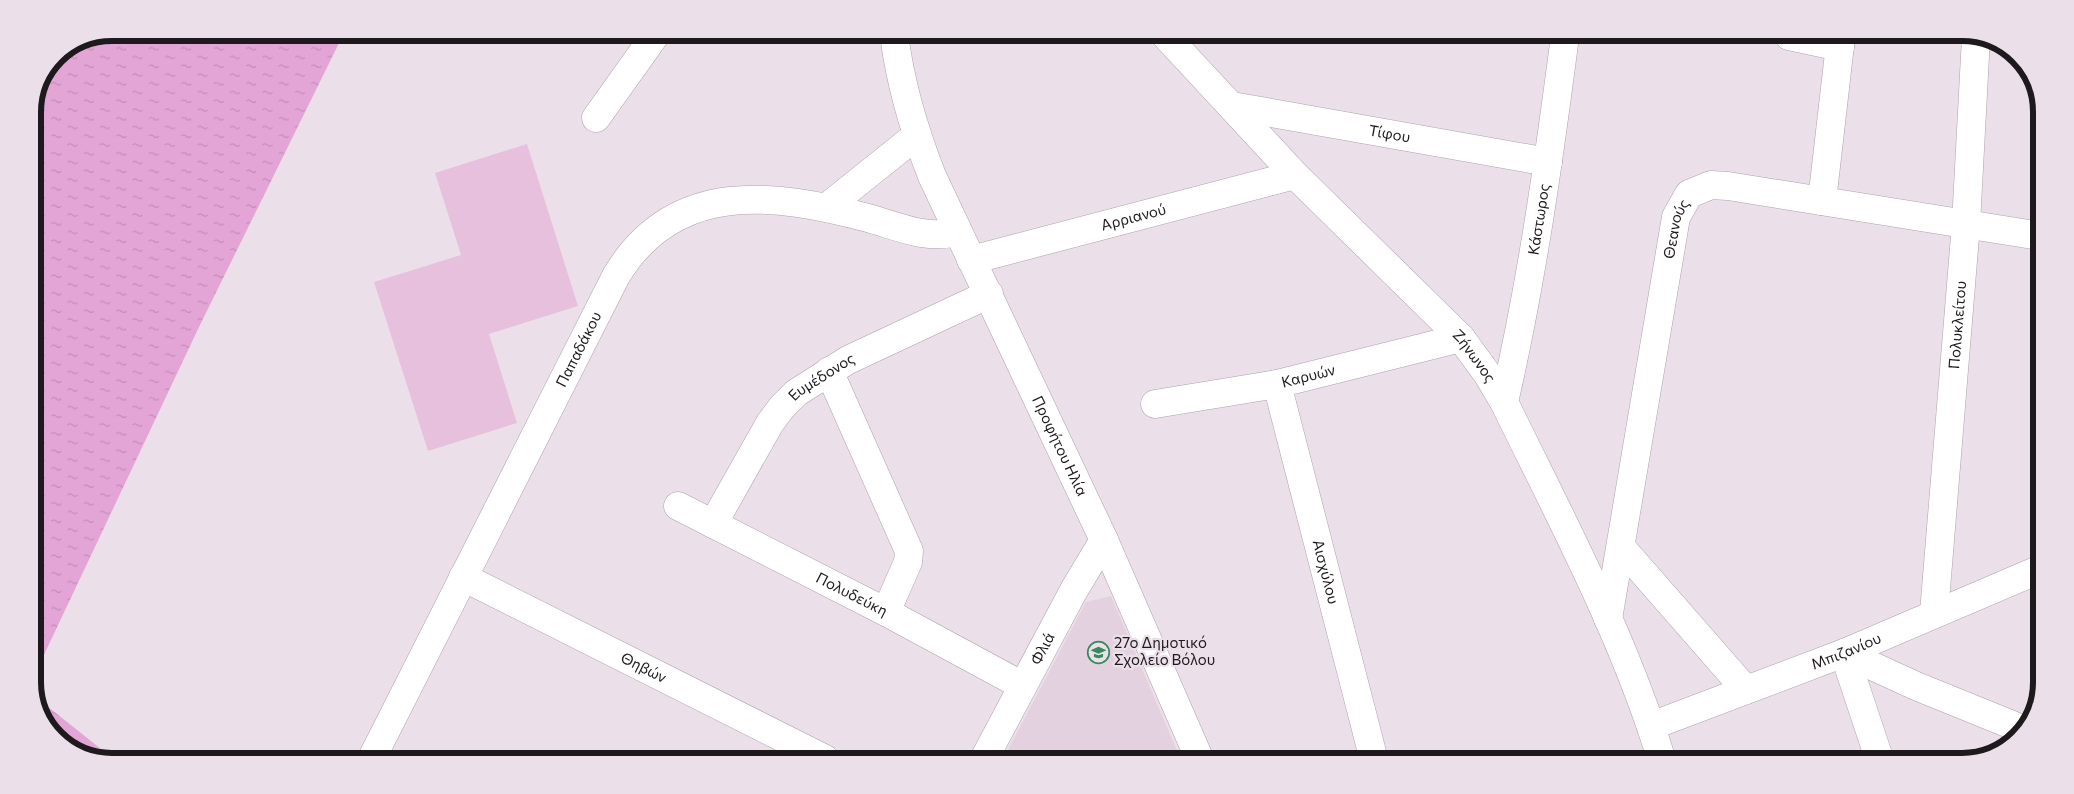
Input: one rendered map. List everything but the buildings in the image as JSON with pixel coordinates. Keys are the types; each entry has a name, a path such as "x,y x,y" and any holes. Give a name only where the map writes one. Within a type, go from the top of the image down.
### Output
{"street":[{"path":"596,118 651,41"},
{"name":"Προφήτου Ηλία","path":"895,41 903,86 917,135 932,176 1104,540 1197,753"},
{"name":"Ζήνωνος","path":"1171,41 1294,175 1461,338 1488,374 1504,402 1608,619 1651,726 1659,753"},
{"name":"Κάστωρος","path":"1504,402 1519,339 1548,162 1564,41"},
{"path":"1822,202 1841,42"},
{"name":"Πολυκλείτου","path":"1934,613 1966,224 1976,43"},
{"name":"Τίφου","path":"1232,106 1548,162"},
{"path":"827,207 917,135"},
{"name":"Αρριανού","path":"971,260 1294,175"},
{"name":"Θεανούς","path":"1608,619 1676,216 1688,194 1711,185 1728,186 2033,235"},
{"name":"Παπαδάκου","path":"375,753 616,276 638,244 664,223 686,211 708,204 758,199 785,200 827,207 919,233 940,235 957,232"},
{"name":"Ευμέδονος","path":"713,524 770,423 796,393 829,371 988,294"},
{"name":"Καρυών","path":"1155,404 1277,384 1461,338"},
{"path":"829,371 909,551 908,562 886,612"},
{"name":"Αισχύλου","path":"1277,384 1372,753"},
{"name":"Πολυδεύκη","path":"678,506 886,612 1023,686"},
{"name":"Φλιά","path":"987,753 1074,590 1104,540"},
{"path":"1621,547 1746,690"},
{"name":"Μπιζανίου","path":"1651,726 1844,653 2033,572"},
{"name":"Θηβών","path":"463,577 813,753"},
{"path":"1844,653 1916,686 2017,727"},
{"path":"1844,653 1877,753"}],"shaded area":[{"path":"527,144 578,306 489,334 517,423 428,451 374,282 461,255 435,173"},
{"name":"27ο Δημοτικό Σχολείο Βόλου","path":"1111,596 1178,753 1006,753 1086,602"}],"water":[{"path":"112,41 340,41 199,327 41,661 41,112 47,85 53,73 73,53 85,47"},
{"path":"46,705 105,752 90,749 69,738 56,725"}],"place":[{"name":"27ο Δημοτικό Σχολείο Βόλου","path":"1098,652"}]}
